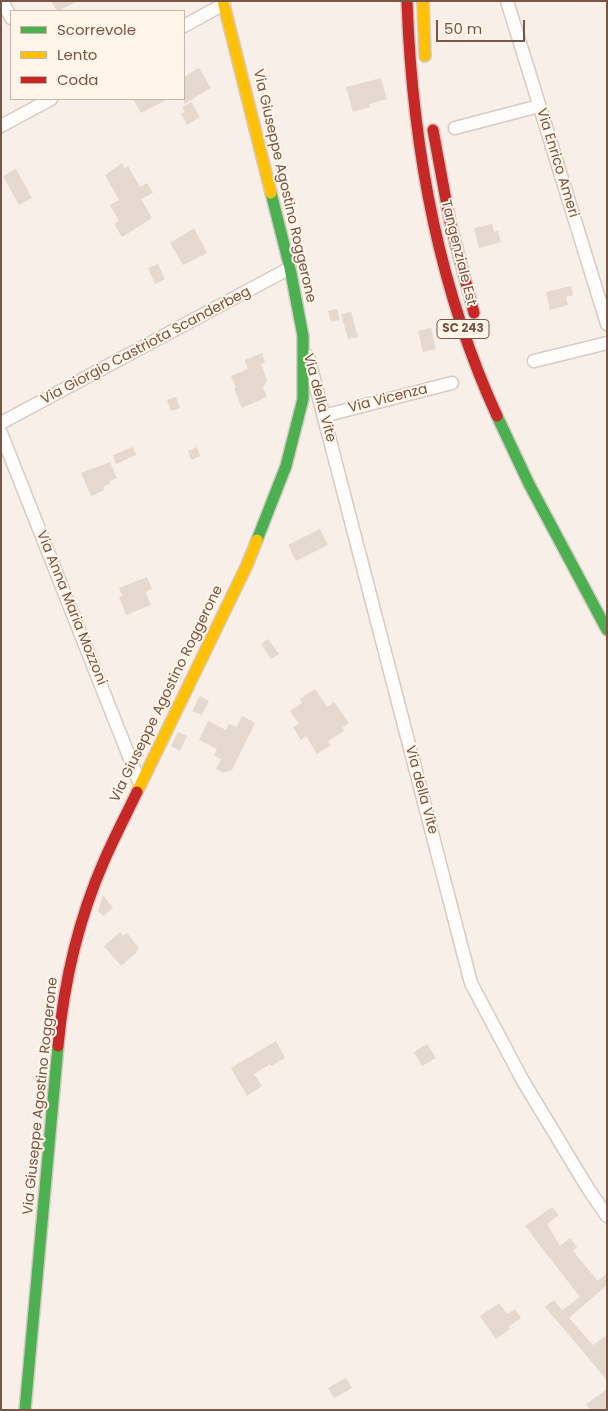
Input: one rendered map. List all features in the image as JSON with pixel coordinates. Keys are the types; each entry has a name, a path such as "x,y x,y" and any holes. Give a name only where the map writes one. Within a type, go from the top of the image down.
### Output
{"main road":[{"name":"Tangenziale Est","path":"407,1 411,82 422,164 439,247 464,334 502,429 607,630"},
{"path":"423,1 425,64"},
{"name":"Via Giuseppe Agostino Roggerone","path":"25,1410 58,1049 66,981 78,932 103,862 247,564 286,466 303,399 303,336 290,268 223,3"},
{"name":"Tangenziale Est","path":"432,121 437,159 453,238 476,321"}],"street":[{"path":"2,1 10,16"},
{"name":"Via Enrico Ameri","path":"506,1 607,324"},
{"path":"185,25 223,3"},
{"path":"1,126 49,100"},
{"path":"455,128 539,106"},
{"name":"Via Giorgio Castriota Scanderbeg","path":"1,423 290,268"},
{"name":"Via della Vite","path":"303,336 471,983 523,1081 589,1190 607,1216"},
{"path":"534,361 607,343"},
{"name":"Via Vicenza","path":"324,416 452,383"},
{"name":"Via Anna Maria Mozzoni","path":"1,433 140,784"}],"building":[{"path":"51,1 77,1 61,10 56,10"},
{"path":"199,68 211,88 184,104 185,76"},
{"path":"381,78 387,99 369,104 370,107 353,112 346,87"},
{"path":"134,100 166,100 141,113"},
{"path":"191,102 200,117 187,125 181,114 185,112 182,107"},
{"path":"122,163 124,168 128,166 140,187 147,183 153,193 141,199 152,218 122,237 114,224 119,221 110,205 119,200 105,175"},
{"path":"16,169 32,198 19,205 3,176"},
{"path":"492,224 494,232 498,231 501,242 479,248 474,228"},
{"path":"194,228 207,253 183,265 170,243"},
{"path":"158,264 165,279 155,284 148,268"},
{"path":"571,286 573,295 566,297 568,305 550,310 546,292"},
{"path":"337,309 340,320 331,322 328,311"},
{"path":"351,312 358,337 348,339 341,314"},
{"path":"431,328 436,349 423,352 418,331"},
{"path":"262,353 265,363 261,364 267,380 263,388 267,397 242,408 231,376 248,369 245,360"},
{"path":"176,397 180,408 171,411 167,400"},
{"path":"133,447 136,455 116,464 113,455"},
{"path":"197,447 200,456 191,460 188,451"},
{"path":"110,462 117,478 103,487 105,490 91,496 81,473"},
{"path":"320,529 328,545 296,561 288,545"},
{"path":"147,577 152,589 146,592 151,605 126,615 119,597 122,596 119,588"},
{"path":"268,639 279,654 271,659 261,644"},
{"path":"315,689 327,707 334,702 349,723 342,728 344,731 328,741 331,745 317,754 306,736 301,740 293,727 299,724 290,711 302,703 300,699"},
{"path":"200,696 209,701 202,715 192,711"},
{"path":"242,716 255,723 232,770 223,773 216,769 221,759 214,756 217,749 199,740 208,721 226,730 229,724 237,727"},
{"path":"178,732 187,736 180,751 171,746"},
{"path":"103,895 113,908 103,916 98,911"},
{"path":"120,932 123,936 127,933 139,948 121,966 104,946"},
{"path":"276,1041 285,1058 271,1066 270,1064 254,1074 262,1086 247,1096 231,1068"},
{"path":"427,1044 436,1058 422,1066 414,1052"},
{"path":"552,1207 559,1215 547,1224 560,1246 570,1238 577,1247 573,1251 598,1281 607,1273 607,1285 569,1318 593,1345 607,1335 607,1380 545,1307 554,1300 562,1310 580,1297 525,1226"},
{"path":"499,1303 507,1314 515,1309 521,1318 496,1339 480,1316"},
{"path":"346,1378 352,1388 334,1398 328,1388"},
{"path":"607,1389 607,1410 591,1410 586,1404"}],"traffic: fast":[{"path":"257,540 286,466 303,399 303,336 290,268 271,193"},
{"path":"497,416 529,484 607,630"},
{"path":"25,1410 58,1046"}],"traffic: slow":[{"path":"223,1 271,193"},
{"path":"423,1 425,56"},
{"path":"137,792 247,565 257,540"}],"traffic: jam":[{"path":"407,1 415,108 431,213 443,265 458,316 497,416"},
{"path":"433,130 450,222 474,313"},
{"path":"58,1046 68,975 87,906 104,861 137,792"}]}
